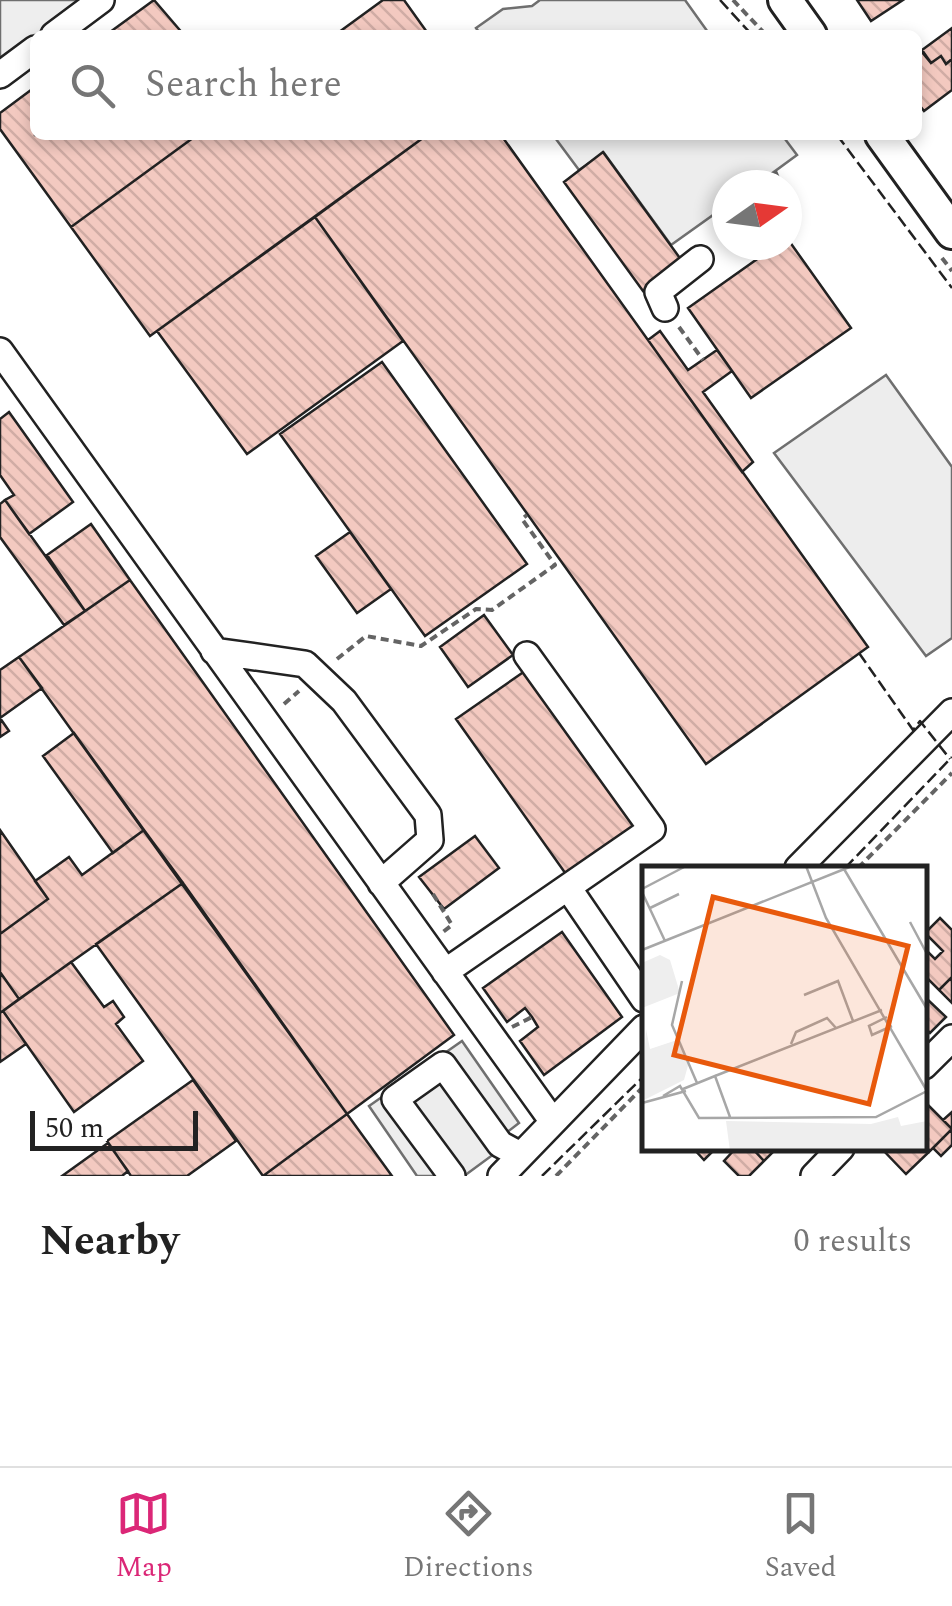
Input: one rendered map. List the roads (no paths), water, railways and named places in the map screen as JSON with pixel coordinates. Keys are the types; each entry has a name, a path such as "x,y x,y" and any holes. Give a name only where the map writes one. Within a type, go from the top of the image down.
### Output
{"main road":[{"path":"785,0 806,30"},
{"path":"886,140 952,232"}],"street":[{"path":"61,30 101,0"},
{"path":"0,75 30,53"},
{"path":"665,308 658,292 700,258"},
{"path":"0,351 551,1120"},
{"path":"214,651 306,664 344,700 428,815 430,840 381,884"},
{"path":"445,972 652,829 527,655"},
{"path":"800,866 952,712"},
{"path":"569,889 642,995"},
{"path":"501,1176 642,1030"},
{"path":"927,1063 952,1038"},
{"path":"452,1176 395,1099 443,1065 500,1144 520,1155"},
{"path":"814,1176 838,1151"}]}
